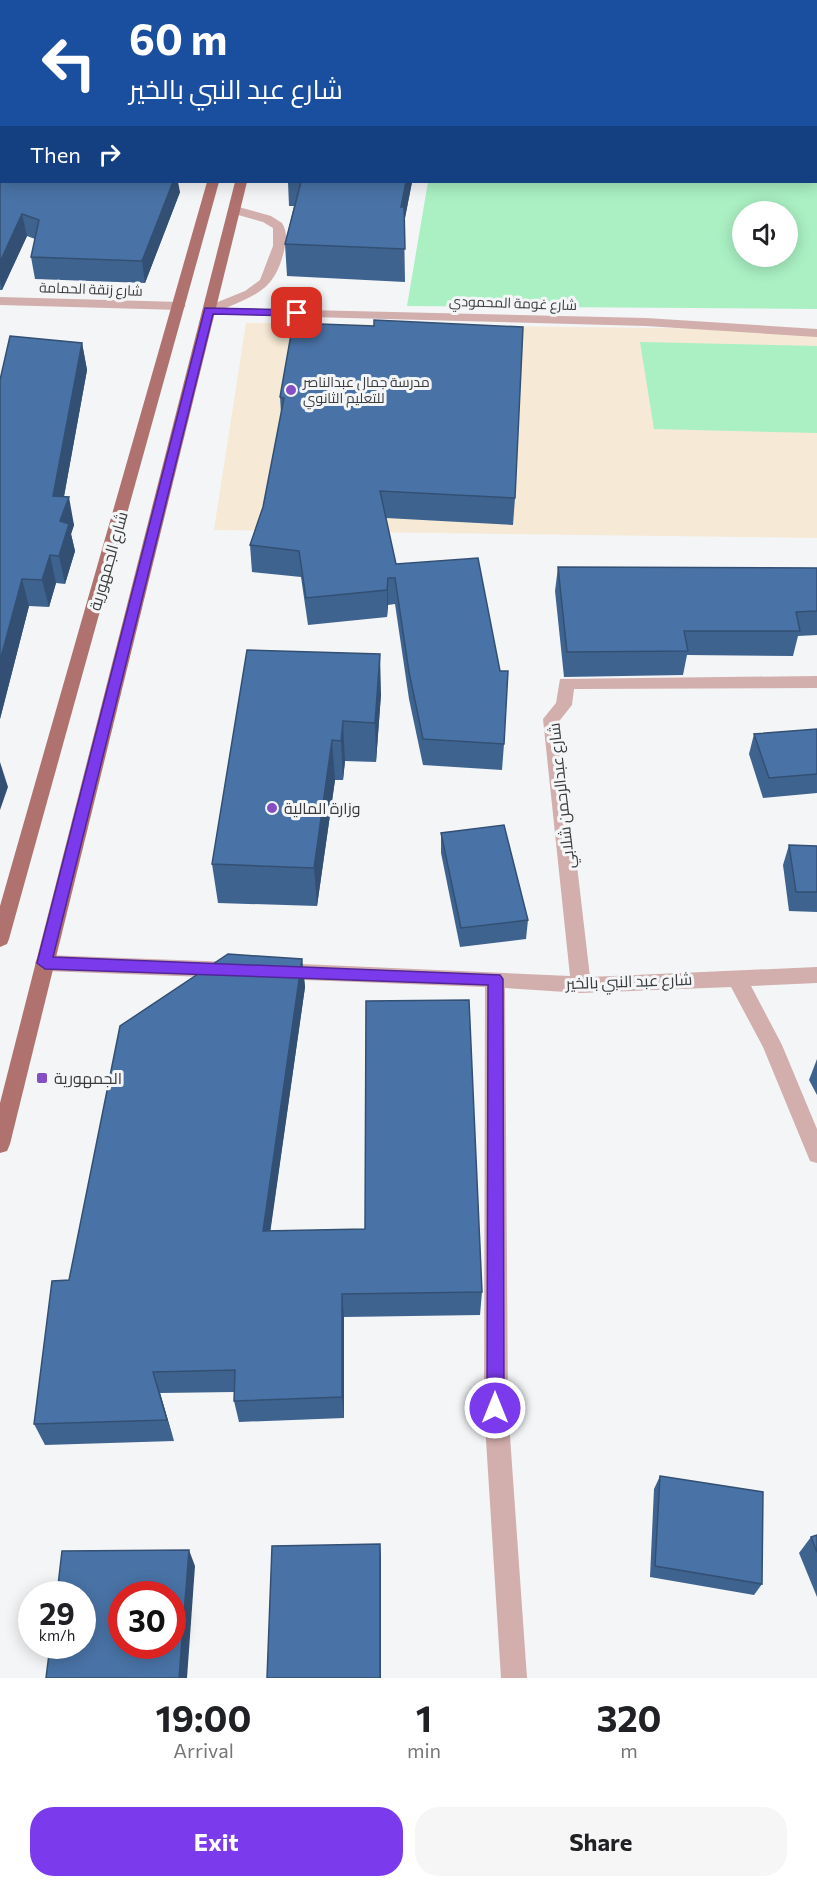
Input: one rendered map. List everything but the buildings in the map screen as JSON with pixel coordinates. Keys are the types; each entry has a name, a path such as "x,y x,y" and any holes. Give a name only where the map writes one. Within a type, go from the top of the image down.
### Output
{"main road":[{"name":"شارع الجمهورية","path":"0,936 180,306 213,183"},
{"path":"0,1144 241,183"}],"street":[{"path":"208,310 259,288 267,282 275,267 281,236 278,226 267,219 235,210"},
{"name":"شارع زنقة الحمامة","path":"0,301 180,306"},
{"name":"شارع غومة المحمودي","path":"208,310 646,322 817,333"},
{"name":"شارع عبدالرحمن شلابي","path":"582,985 551,719 564,705 566,683 817,682"},
{"name":"شارع عبد النبي بالخير","path":"45,963 495,979 582,985 817,975"},
{"path":"736,977 772,1045 817,1154"},
{"path":"495,979 495,1408 513,1678"}],"shaded area":[{"path":"246,323 817,330 817,538 214,530"}],"green space":[{"path":"428,183 817,183 817,309 407,306"},
{"path":"640,342 817,346 817,433 654,429"}],"place":[{"name":"مدرسة جمال عبدالناصر للتعليم الثانوي","path":"291,390"},
{"name":"وزارة المالية","path":"272,808"},
{"name":"الجمهورية","path":"42,1078"}],"route":[{"path":"297,313 208,310 45,963 495,979 495,1408"}]}
